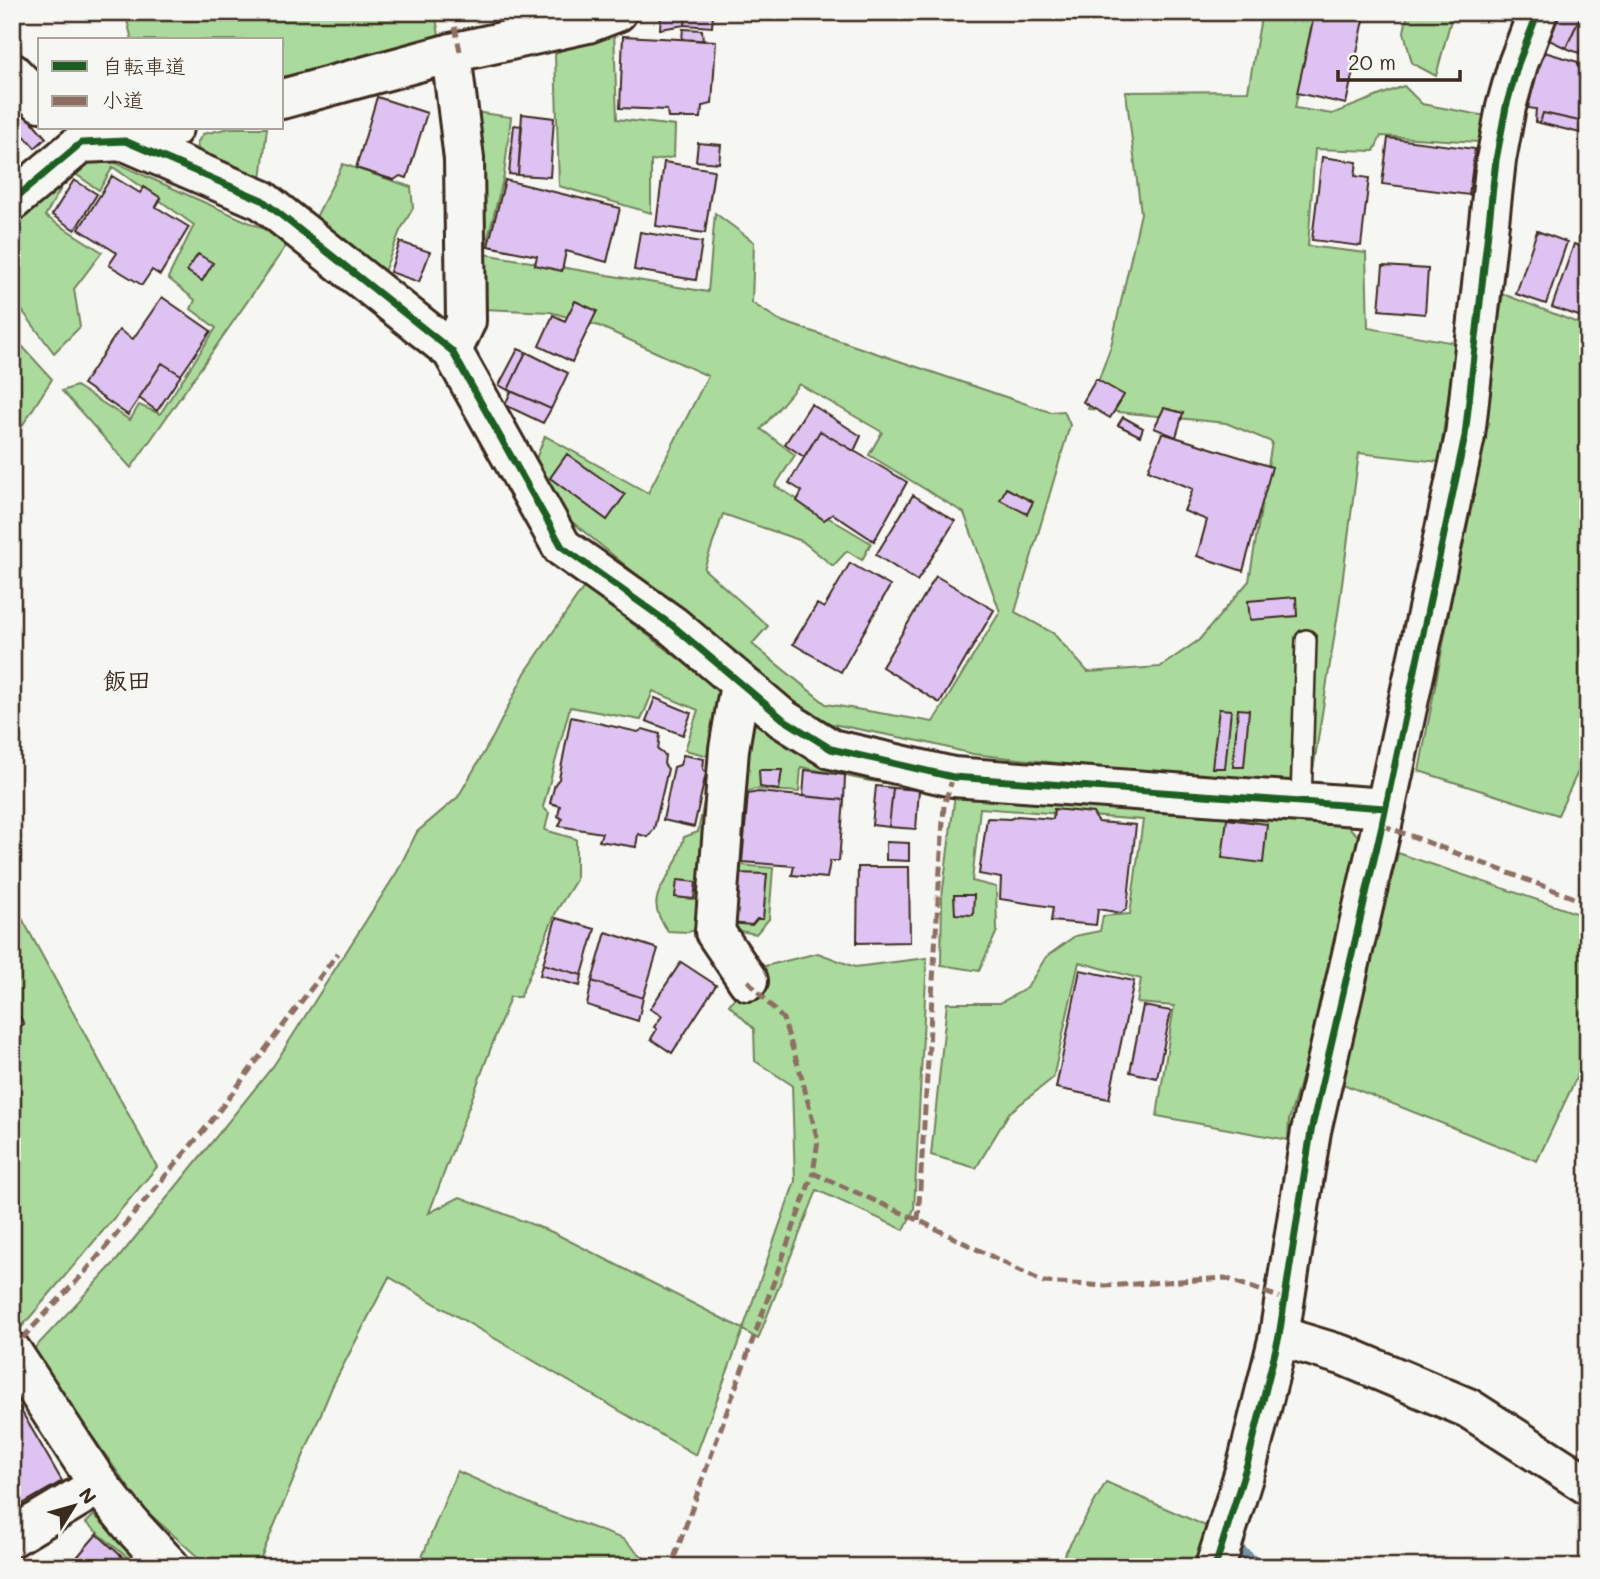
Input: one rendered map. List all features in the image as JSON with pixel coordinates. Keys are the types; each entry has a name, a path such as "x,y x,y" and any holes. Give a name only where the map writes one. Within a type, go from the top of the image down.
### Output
{"street":[{"path":"284,98 452,53 588,23 617,12"},
{"path":"1214,1567 1248,1461 1279,1336 1311,1131 1385,808 1465,436 1496,160 1506,107 1518,64 1538,12"},
{"path":"452,53 464,159 466,321 452,351"},
{"path":"12,73 38,100"},
{"path":"125,141 166,130"},
{"path":"12,201 74,135 125,141 262,200 452,351 562,547 673,626 783,719 831,748 953,777 1385,808"},
{"path":"740,684 729,749 715,932 748,981"},
{"path":"1279,1336 1345,1356 1468,1408 1588,1485"},
{"path":"12,1352 99,1485 170,1567"},
{"path":"12,1536 99,1485"}],"lane":[{"path":"1301,802 1306,640"}],"green space":[{"path":"125,12 435,12 439,35 284,81 284,38 132,38"},
{"path":"1262,12 1314,12 1295,108 1332,114 1404,86 1422,104 1486,116 1478,142 1381,136 1374,151 1315,149 1308,246 1366,253 1368,328 1456,343 1439,462 1359,453 1339,607 1311,783 1132,771 973,754 822,722 791,701 543,498 532,469 545,436 648,493 708,376 599,326 550,312 483,309 474,112 511,117 504,175 484,254 708,292 715,213 754,242 752,303 781,321 1050,412 1064,411 1070,425 1015,612 1053,633 1088,672 1160,667 1199,640 1249,581 1272,442 1226,423 1088,409 1111,346 1141,213 1126,92 1248,91","holes":["799,384 882,432 869,455 964,513 1000,612 933,722 826,704 752,644 768,626 704,569 723,514 802,541 833,566 847,551 862,560 871,543 775,486 795,455 761,429"]},
{"path":"1408,12 1453,12 1436,76 1412,63 1404,32"},
{"path":"614,29 617,119 675,126 674,157 651,161 651,213 559,186 555,53"},
{"path":"221,130 267,130 260,188 200,162 197,143 203,134"},
{"path":"103,157 275,234 286,246 131,468 62,391 76,386 130,420 139,405 160,414 216,328 191,309 195,300 168,278 194,225 113,167 99,190 71,171 45,216 102,252 74,289 80,327 54,353 12,297 12,215 57,172"},
{"path":"343,164 411,187 413,208 400,231 383,274 314,221"},
{"path":"1503,294 1588,327 1588,750 1558,815 1419,771 1461,550"},
{"path":"12,335 52,379 15,437 12,434"},
{"path":"584,587 724,693 704,928 688,932 668,931 661,920 656,902 677,859 684,837 698,832 713,757 685,750 698,710 653,691 641,720 570,707 543,807 549,813 545,830 576,839 576,880 557,910 520,997 510,997 429,1213 460,1197 552,1232 743,1329 795,1181 792,1085 755,1061 754,1029 729,1005 757,968 818,953 855,967 927,958 914,1209 904,1230 817,1190 758,1339 743,1330 696,1455 389,1277 332,1387 257,1567 209,1567 143,1508 32,1351 117,1260 274,1065 397,872 417,832 458,797 494,735 525,673"},
{"path":"753,723 820,759 927,788 870,781 801,767 799,792 755,789 744,793 741,865 773,868 769,919 756,934 740,931 726,922 725,872"},
{"path":"955,794 1342,821 1368,845 1289,1120 1288,1140 1157,1116 1174,1006 1137,1003 1141,979 1079,962 1053,1078 1009,1113 976,1168 931,1155 947,1003 1000,1003 1027,988 1046,957 1075,936 1100,931 1103,916 1130,914 1143,820 980,808 972,881 996,887 997,931 979,971 941,965 942,897"},
{"path":"1398,853 1588,917 1588,1053 1537,1161 1340,1083"},
{"path":"12,900 157,1167 20,1329 12,1316 12,1031 24,1024 12,1004"},
{"path":"457,1471 542,1509 623,1539 654,1567 418,1567"},
{"path":"1106,1482 1208,1527 1194,1567 1057,1567"},
{"path":"94,1515 147,1567 135,1567 134,1563 86,1523"}],"building":[{"path":"686,12 713,12 712,27 685,25"},
{"path":"686,12 685,25 660,29 661,13"},
{"path":"1315,12 1330,12 1364,20 1346,104 1297,93"},
{"path":"1560,12 1569,12 1580,17 1566,48 1547,39"},
{"path":"1580,17 1588,20 1588,33 1579,53 1566,48"},
{"path":"683,29 702,30 703,41 682,39"},
{"path":"623,36 716,41 712,104 702,106 701,118 668,118 667,110 620,108"},
{"path":"1541,51 1578,62 1578,67 1588,70 1588,123 1543,113 1540,123 1535,122 1536,109 1528,108"},
{"path":"377,97 427,113 407,178 400,176 394,180 356,168"},
{"path":"23,111 46,138 35,148 12,120"},
{"path":"1543,113 1588,123 1588,135 1540,123"},
{"path":"522,114 554,118 550,177 518,175"},
{"path":"514,125 522,126 518,175 509,174"},
{"path":"1388,138 1475,149 1469,195 1382,184"},
{"path":"698,143 721,145 719,163 696,161"},
{"path":"1322,157 1357,162 1355,176 1369,178 1361,246 1312,240"},
{"path":"664,162 714,170 705,233 656,226"},
{"path":"112,176 140,193 144,187 161,198 156,207 189,227 160,275 152,270 142,285 109,265 117,253 79,229"},
{"path":"74,180 97,194 75,230 52,215"},
{"path":"505,180 620,208 607,262 566,251 562,271 535,265 537,256 488,246"},
{"path":"1537,231 1567,242 1546,304 1516,294"},
{"path":"640,232 702,242 696,280 634,270"},
{"path":"400,242 430,252 419,282 390,272"},
{"path":"1574,244 1588,249 1588,302 1582,317 1552,307"},
{"path":"198,254 213,263 202,281 187,271"},
{"path":"1383,266 1428,269 1425,314 1379,310"},
{"path":"162,297 211,331 181,375 162,363 128,415 83,384 119,330 133,339"},
{"path":"575,301 597,311 572,362 539,346 553,315 565,321"},
{"path":"518,349 526,352 508,390 499,385"},
{"path":"526,352 568,373 551,409 508,390"},
{"path":"162,363 181,375 157,411 139,398"},
{"path":"1096,379 1124,395 1110,418 1083,402"},
{"path":"511,391 551,409 543,423 505,405"},
{"path":"811,404 861,436 854,451 820,431 804,457 785,444"},
{"path":"1164,408 1183,413 1176,437 1154,428"},
{"path":"1123,417 1143,428 1140,436 1118,425"},
{"path":"820,431 907,482 874,541 833,514 824,520 797,501 802,491 789,483"},
{"path":"1162,433 1272,467 1243,571 1197,556 1207,520 1184,511 1193,489 1148,470"},
{"path":"567,454 625,495 607,520 550,478"},
{"path":"1006,488 1033,502 1027,514 1000,500"},
{"path":"913,495 955,521 917,581 876,555"},
{"path":"850,563 890,586 841,672 793,644 817,604 824,608"},
{"path":"936,576 994,610 940,703 882,667"},
{"path":"1296,597 1297,616 1250,620 1248,601"},
{"path":"655,698 691,713 683,735 646,721"},
{"path":"1219,709 1231,710 1225,768 1212,768"},
{"path":"1238,709 1249,710 1244,767 1233,767"},
{"path":"571,717 638,732 643,729 660,734 658,750 665,755 664,764 668,769 654,829 648,837 638,834 636,847 599,841 602,833 559,826 562,819 558,816 560,806 550,803 559,779"},
{"path":"683,755 704,759 703,769 706,773 694,827 663,820 674,767 680,765"},
{"path":"759,770 782,770 779,790 760,787"},
{"path":"805,770 845,775 844,800 803,796"},
{"path":"876,786 893,788 889,827 872,825"},
{"path":"893,788 919,790 916,829 889,827"},
{"path":"758,792 844,800 839,861 830,861 827,878 792,875 794,866 742,862 748,794"},
{"path":"1054,809 1093,813 1098,822 1136,825 1127,908 1121,913 1098,909 1096,925 1051,921 1053,907 1000,899 1001,878 979,874 987,818 1010,819 1017,816 1053,819"},
{"path":"1227,819 1267,824 1263,863 1222,858"},
{"path":"886,842 909,843 909,861 886,860"},
{"path":"858,867 909,867 910,942 857,943"},
{"path":"734,873 767,874 763,919 757,919 752,925 730,923"},
{"path":"677,880 696,882 694,899 675,897"},
{"path":"954,895 974,895 973,915 955,914"},
{"path":"556,918 595,929 582,975 543,964"},
{"path":"606,932 658,949 643,998 592,981"},
{"path":"681,962 716,985 672,1053 651,1039 657,1029 654,1027 662,1016 650,1009"},
{"path":"543,964 582,975 580,986 540,975"},
{"path":"1080,970 1134,981 1109,1099 1056,1088"},
{"path":"592,981 643,998 638,1021 587,1005"},
{"path":"12,1004 24,1024 12,1031"},
{"path":"1143,1006 1171,1011 1157,1078 1130,1072"},
{"path":"12,1395 62,1481 12,1510"},
{"path":"97,1534 130,1564 127,1567 83,1567 86,1564 78,1556"}],"waterway":[{"path":"1236,1548 1260,1567"}],"marked path":[{"path":"452,12 460,51"},
{"path":"918,1220 944,805 953,777"},
{"path":"1382,825 1588,903"},
{"path":"12,1349 85,1272 209,1124 338,953"},
{"path":"748,981 783,1019 818,1141 813,1173 918,1220 1043,1282 1105,1286 1225,1278 1284,1299"},
{"path":"682,1567 673,1561 813,1173"}],"cycle path":[{"path":"1215,1567 1248,1461 1279,1336 1311,1131 1382,825 1465,436 1496,160 1506,107 1518,64 1538,12"},
{"path":"12,201 81,143 125,141 262,200 452,351 562,547 673,626 783,719 831,749 953,777 1385,808"}],"district":[{"name":"飯田","path":"127,681"}]}
